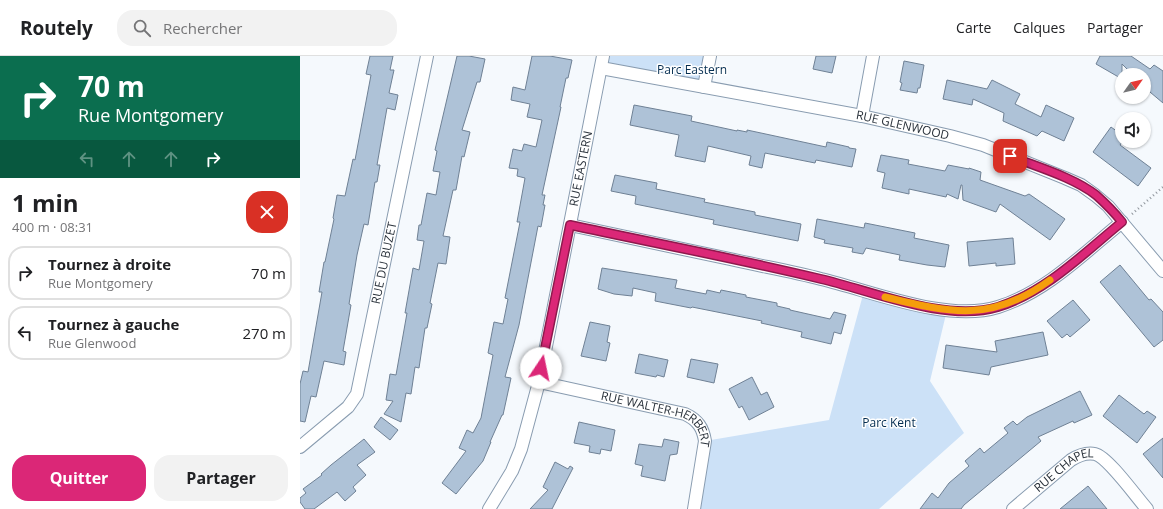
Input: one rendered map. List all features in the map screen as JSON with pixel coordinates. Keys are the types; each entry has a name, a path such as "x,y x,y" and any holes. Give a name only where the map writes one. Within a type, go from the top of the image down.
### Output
{"street":[{"name":"RUE DU BUZET","path":"300,447 348,407 357,394 427,56"},
{"path":"704,87 710,56"},
{"path":"862,116 873,56"},
{"name":"RUE GLENWOOD","path":"602,62 704,87 862,116 972,142 1081,185 1108,206 1163,271"},
{"name":"RUE EASTERN","path":"489,509 512,471 521,449 539,382 602,62"},
{"path":"570,225 822,279 917,305 964,311 981,311 997,307 1030,294 1061,273 1122,222"},
{"name":"RUE WALTER-HERBERT","path":"539,382 685,414 693,418 704,432 705,441 694,509"},
{"name":"RUE CHAPEL","path":"1013,509 1071,460 1080,455 1088,454 1097,454 1110,465 1147,509"}],"path":[{"path":"1122,222 1163,187"}],"green space":[{"name":"Parc Eastern","path":"603,56 710,56 704,87 601,68"},
{"name":"Parc Kent","path":"864,291 947,310 930,381 964,433 879,509 694,509 705,441 829,420"}],"building":[{"path":"370,56 393,56 390,70 394,70 389,93 398,95 395,110 387,108 377,165 380,165 377,182 375,182 368,225 364,224 357,255 349,304 351,305 343,351 346,352 344,365 324,361 316,397 311,396 305,422 300,421 300,384 303,371 308,372 322,292 319,292 334,219 337,195 345,196 353,159 355,160 371,75 366,74"},
{"path":"457,56 469,56 485,59 480,82 477,82 462,130 470,132 464,157 462,156 456,190 453,190 443,236 450,237 446,264 438,263 430,303 432,304 427,328 425,328 419,368 415,367 411,394 406,393 401,422 384,414 393,401 386,400 390,374 396,375 413,268 419,270 424,241 417,240 419,225 421,225 427,193 436,195 440,172 433,171 437,151 435,150"},
{"path":"532,56 550,56 572,60 568,78 566,78 542,195 545,195 543,205 545,205 541,227 538,226 519,325 505,377 511,378 503,415 483,461 456,494 442,483 466,451 459,448 467,430 473,433 481,418 493,355 488,353 494,322 503,324 508,299 505,298 520,222 517,222 525,178 517,176 518,169 509,168 513,149 522,151 524,144 536,147 542,120 527,117 530,104 511,100 513,87 525,90"},
{"path":"816,56 836,56 832,73 813,69"},
{"path":"1100,56 1131,56 1149,68 1126,68 1122,64 1122,68 1115,68 1115,75 1096,64"},
{"path":"904,61 924,65 920,88 918,88 917,93 900,90"},
{"path":"1154,65 1163,71 1163,103 1151,93 1151,68"},
{"path":"947,80 987,89 992,80 1020,94 1015,104 1041,117 1046,105 1074,118 1064,141 1042,131 1037,136 1003,121 1004,113 973,99 972,105 943,99"},
{"path":"634,105 692,116 691,121 737,131 747,132 747,130 826,147 827,142 849,147 856,149 852,167 816,160 815,163 765,153 762,168 749,165 751,156 708,146 705,162 675,156 679,135 630,125"},
{"path":"1111,127 1115,130 1115,148 1124,148 1151,168 1138,186 1093,152"},
{"path":"881,155 909,160 908,164 945,171 948,165 969,168 981,172 980,180 1025,196 1029,194 1065,219 1050,240 1000,204 996,212 963,200 962,185 958,199 947,194 946,197 909,189 909,194 882,188 885,173 877,171"},
{"path":"615,175 657,183 656,189 705,199 704,202 755,212 755,215 801,224 798,241 713,224 714,220 635,204 636,196 611,191"},
{"path":"817,219 864,228 865,223 915,233 914,238 949,245 945,267 899,260 900,255 866,248 863,254 852,252 853,248 824,243 825,240 814,237"},
{"path":"1013,238 1015,264 996,266 996,263 969,266 967,242"},
{"path":"1120,265 1149,300 1151,299 1163,312 1163,340 1154,347 1100,282"},
{"path":"602,268 677,280 675,288 706,294 707,290 720,293 721,290 746,295 746,297 777,303 777,306 790,310 830,319 834,312 846,315 841,334 834,332 831,344 801,337 802,332 761,323 762,321 655,301 656,293 633,288 632,296 614,294 598,289"},
{"path":"1073,300 1090,320 1070,337 1067,334 1062,338 1047,321"},
{"path":"590,322 610,326 607,342 610,343 606,361 581,356"},
{"path":"1043,332 1048,355 991,367 989,375 943,368 946,345 997,352 995,341"},
{"path":"639,354 668,360 664,377 635,373"},
{"path":"691,359 718,364 714,383 687,377"},
{"path":"752,377 761,395 767,392 774,407 749,420 742,406 739,408 729,389"},
{"path":"1080,391 1092,415 1074,423 1073,421 1038,437 1041,441 961,509 920,509 932,493 938,498 949,483 969,466 965,461 980,448 984,453 1008,433 1004,428 1013,421 1017,425 1027,417"},
{"path":"1119,395 1144,414 1147,411 1156,417 1137,443 1103,416"},
{"path":"381,417 398,430 390,440 374,427"},
{"path":"579,422 615,430 611,451 601,449 600,454 589,452 590,446 574,443"},
{"path":"1163,438 1163,478 1143,454"},
{"path":"364,439 375,452 357,465 366,475 353,487 356,491 345,501 337,492 314,509 305,509 300,502 300,498 306,493 303,489 322,475 321,474 331,465"},
{"path":"664,439 679,442 677,454 670,455 665,481 641,476 643,466 635,464 639,444 662,447"},
{"path":"555,462 568,469 570,466 573,468 552,509 530,509 548,490 543,487"},
{"path":"1088,486 1107,509 1060,509"}],"slow traffic":[{"path":"885,297 917,305 947,310 981,311 997,307 1030,294 1050,280"}],"route":[{"path":"541,368 570,225 822,279 884,297 947,310 981,311 997,307 1030,294 1061,273 1122,222 1108,206 1081,185 1010,156"}]}
